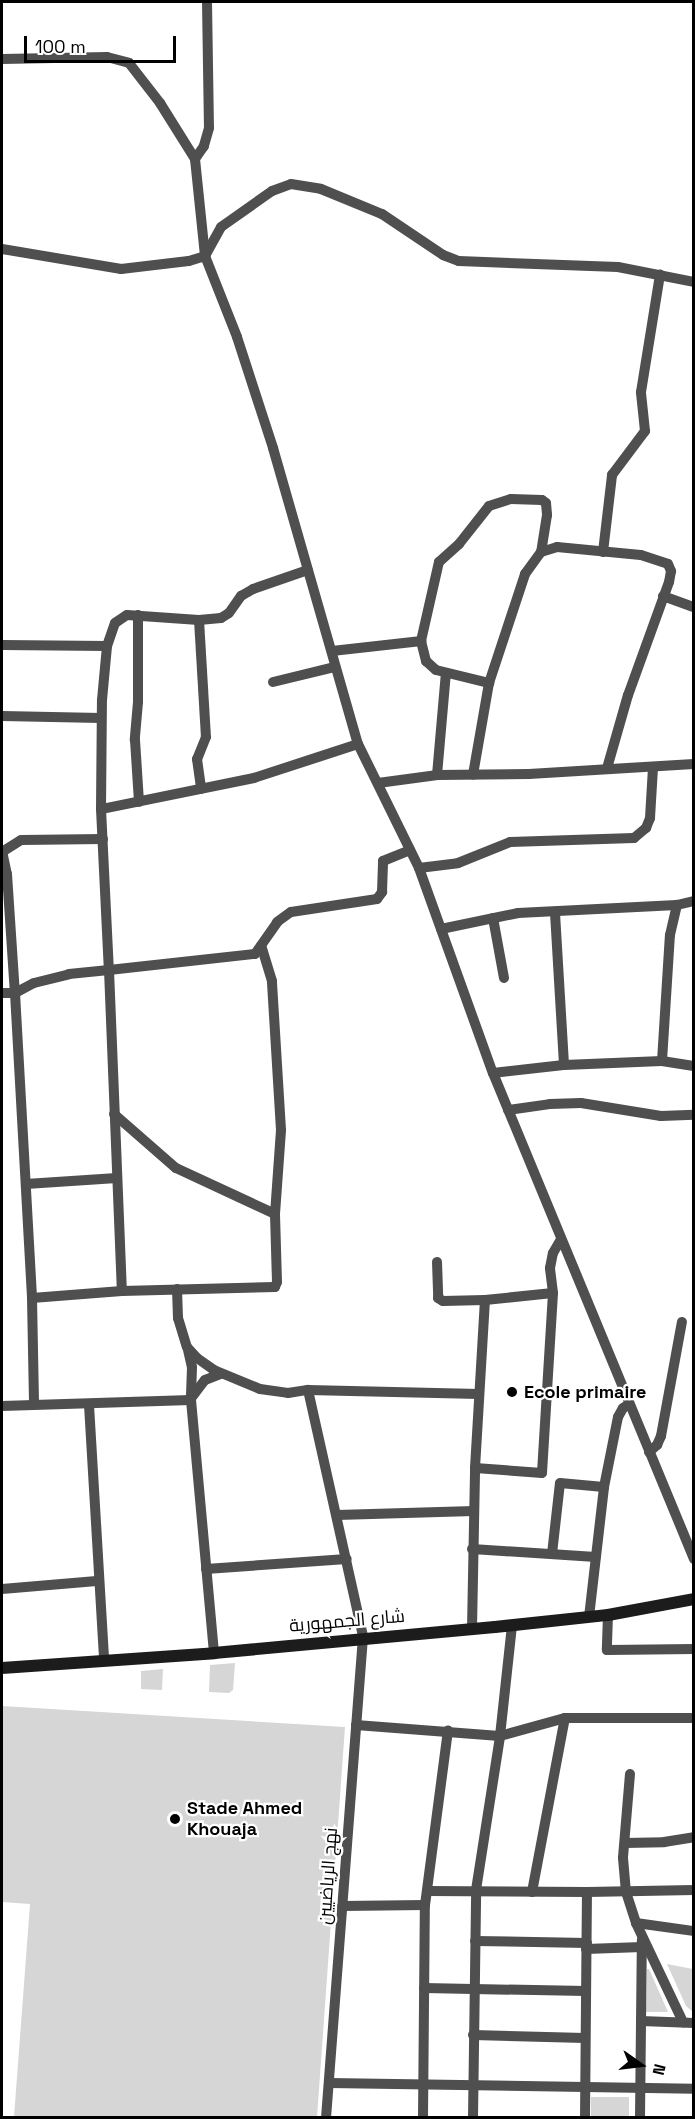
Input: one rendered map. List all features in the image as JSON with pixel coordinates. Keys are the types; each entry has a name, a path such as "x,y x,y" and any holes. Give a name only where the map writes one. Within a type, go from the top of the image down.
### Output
{"main road":[{"name":"شارع الجمهورية","path":"2,1668 214,1653 363,1637 472,1629 608,1615 693,1599"}],"street":[{"path":"195,159 204,146 209,128 207,2"},
{"path":"2,59 107,57 129,63 160,103 195,159 205,256 237,337 332,651 357,744 418,868 493,1073 560,1241 693,1559"},
{"path":"2,249 121,268 168,265 205,256 221,227 272,191 291,184 321,189 382,214 444,255 459,261 618,267 693,282"},
{"path":"603,552 612,475 645,431 641,392 660,275"},
{"path":"474,775 489,683 525,574 541,552 547,515 546,503 542,500 511,500 489,506 459,544 439,562 421,641 427,663 436,670 489,683"},
{"path":"541,552 557,548 641,555 668,564 671,576 628,695 607,768"},
{"path":"122,1291 101,809 101,718 107,646 111,630 121,617 138,615 199,620 225,616 241,596 253,589 308,570"},
{"path":"663,597 693,607"},
{"path":"138,615 138,702 135,740 139,802"},
{"path":"199,620 206,737 197,759 201,789"},
{"path":"332,651 421,641"},
{"path":"2,645 107,646"},
{"path":"273,682 335,667"},
{"path":"437,775 446,673"},
{"path":"2,716 101,718"},
{"path":"101,809 254,778 357,744"},
{"path":"378,783 437,775 653,768 693,764"},
{"path":"418,868 458,863 510,842 634,838 642,832 651,818 653,768"},
{"path":"33,1404 32,1298 26,1184 15,993 6,920 2,852 21,840 103,840"},
{"path":"2,993 15,993 47,979 252,955 277,922 291,912 377,899 382,892 383,861 410,850"},
{"path":"441,929 518,913 555,913 677,905 693,900"},
{"path":"662,1061 670,935 677,905"},
{"path":"555,913 564,1065"},
{"path":"493,918 504,978"},
{"path":"32,1298 122,1291 275,1287 277,1282 275,1214 281,1130 278,1045 272,981 261,946"},
{"path":"493,1073 564,1065 662,1061 693,1066"},
{"path":"508,1110 550,1104 581,1103 661,1116 693,1115"},
{"path":"114,1114 176,1168 275,1214"},
{"path":"26,1184 117,1178"},
{"path":"542,1473 553,1293 550,1268 553,1253 560,1241"},
{"path":"437,1262 437,1295 440,1300 485,1300 553,1293"},
{"path":"177,1289 178,1318 192,1367 191,1400 214,1653"},
{"path":"472,1629 475,1468 485,1300"},
{"path":"649,1452 657,1445 661,1436 682,1322"},
{"path":"187,1347 205,1365 221,1374 272,1392 308,1390 479,1394"},
{"path":"191,1400 205,1380 221,1374"},
{"name":"نهج الرياضيين","path":"308,1390 363,1637 326,2118"},
{"path":"2,1406 191,1400"},
{"path":"89,1405 96,1492 97,1581 104,1660"},
{"path":"589,1617 604,1487 618,1417 623,1408 628,1405"},
{"path":"475,1468 555,1476 560,1483 552,1554"},
{"path":"560,1483 604,1487"},
{"path":"337,1515 474,1511"},
{"path":"472,1549 596,1557"},
{"path":"206,1569 346,1559"},
{"path":"2,1589 97,1581"},
{"path":"608,1615 607,1650 693,1649"},
{"path":"473,2118 476,1890 500,1736 512,1624"},
{"path":"532,1893 565,1718"},
{"path":"356,1725 500,1736 565,1718 693,1718"},
{"path":"423,2118 425,1905 448,1731"},
{"path":"630,1774 623,1858 626,1892 642,1942 688,2022"},
{"path":"625,1843 664,1842 693,1836"},
{"path":"427,1891 476,1890 532,1893 693,1890"},
{"path":"585,2118 587,1892"},
{"path":"342,1906 425,1905"},
{"path":"636,1923 693,1931"},
{"path":"475,1941 587,1946 642,1942"},
{"path":"640,2118 642,1942"},
{"path":"424,1988 586,1991"},
{"path":"641,2021 688,2022"},
{"path":"473,2036 585,2038"},
{"path":"329,2083 693,2089"}],"shaded area":[{"path":"235,1663 233,1690 229,1693 209,1692 210,1665"},
{"path":"163,1669 162,1690 141,1689 141,1671"},
{"path":"2,1706 345,1727 317,2117 14,2117 30,1904 2,1902"},
{"path":"667,1964 693,1969 693,2012 686,2006"},
{"path":"647,1969 649,1969 668,2012 646,2012"},
{"path":"591,2097 629,2097 629,2117 591,2117"}],"place":[{"name":"Ecole primaire","path":"512,1392"},
{"name":"Stade Ahmed Khouaja","path":"175,1819"}]}
